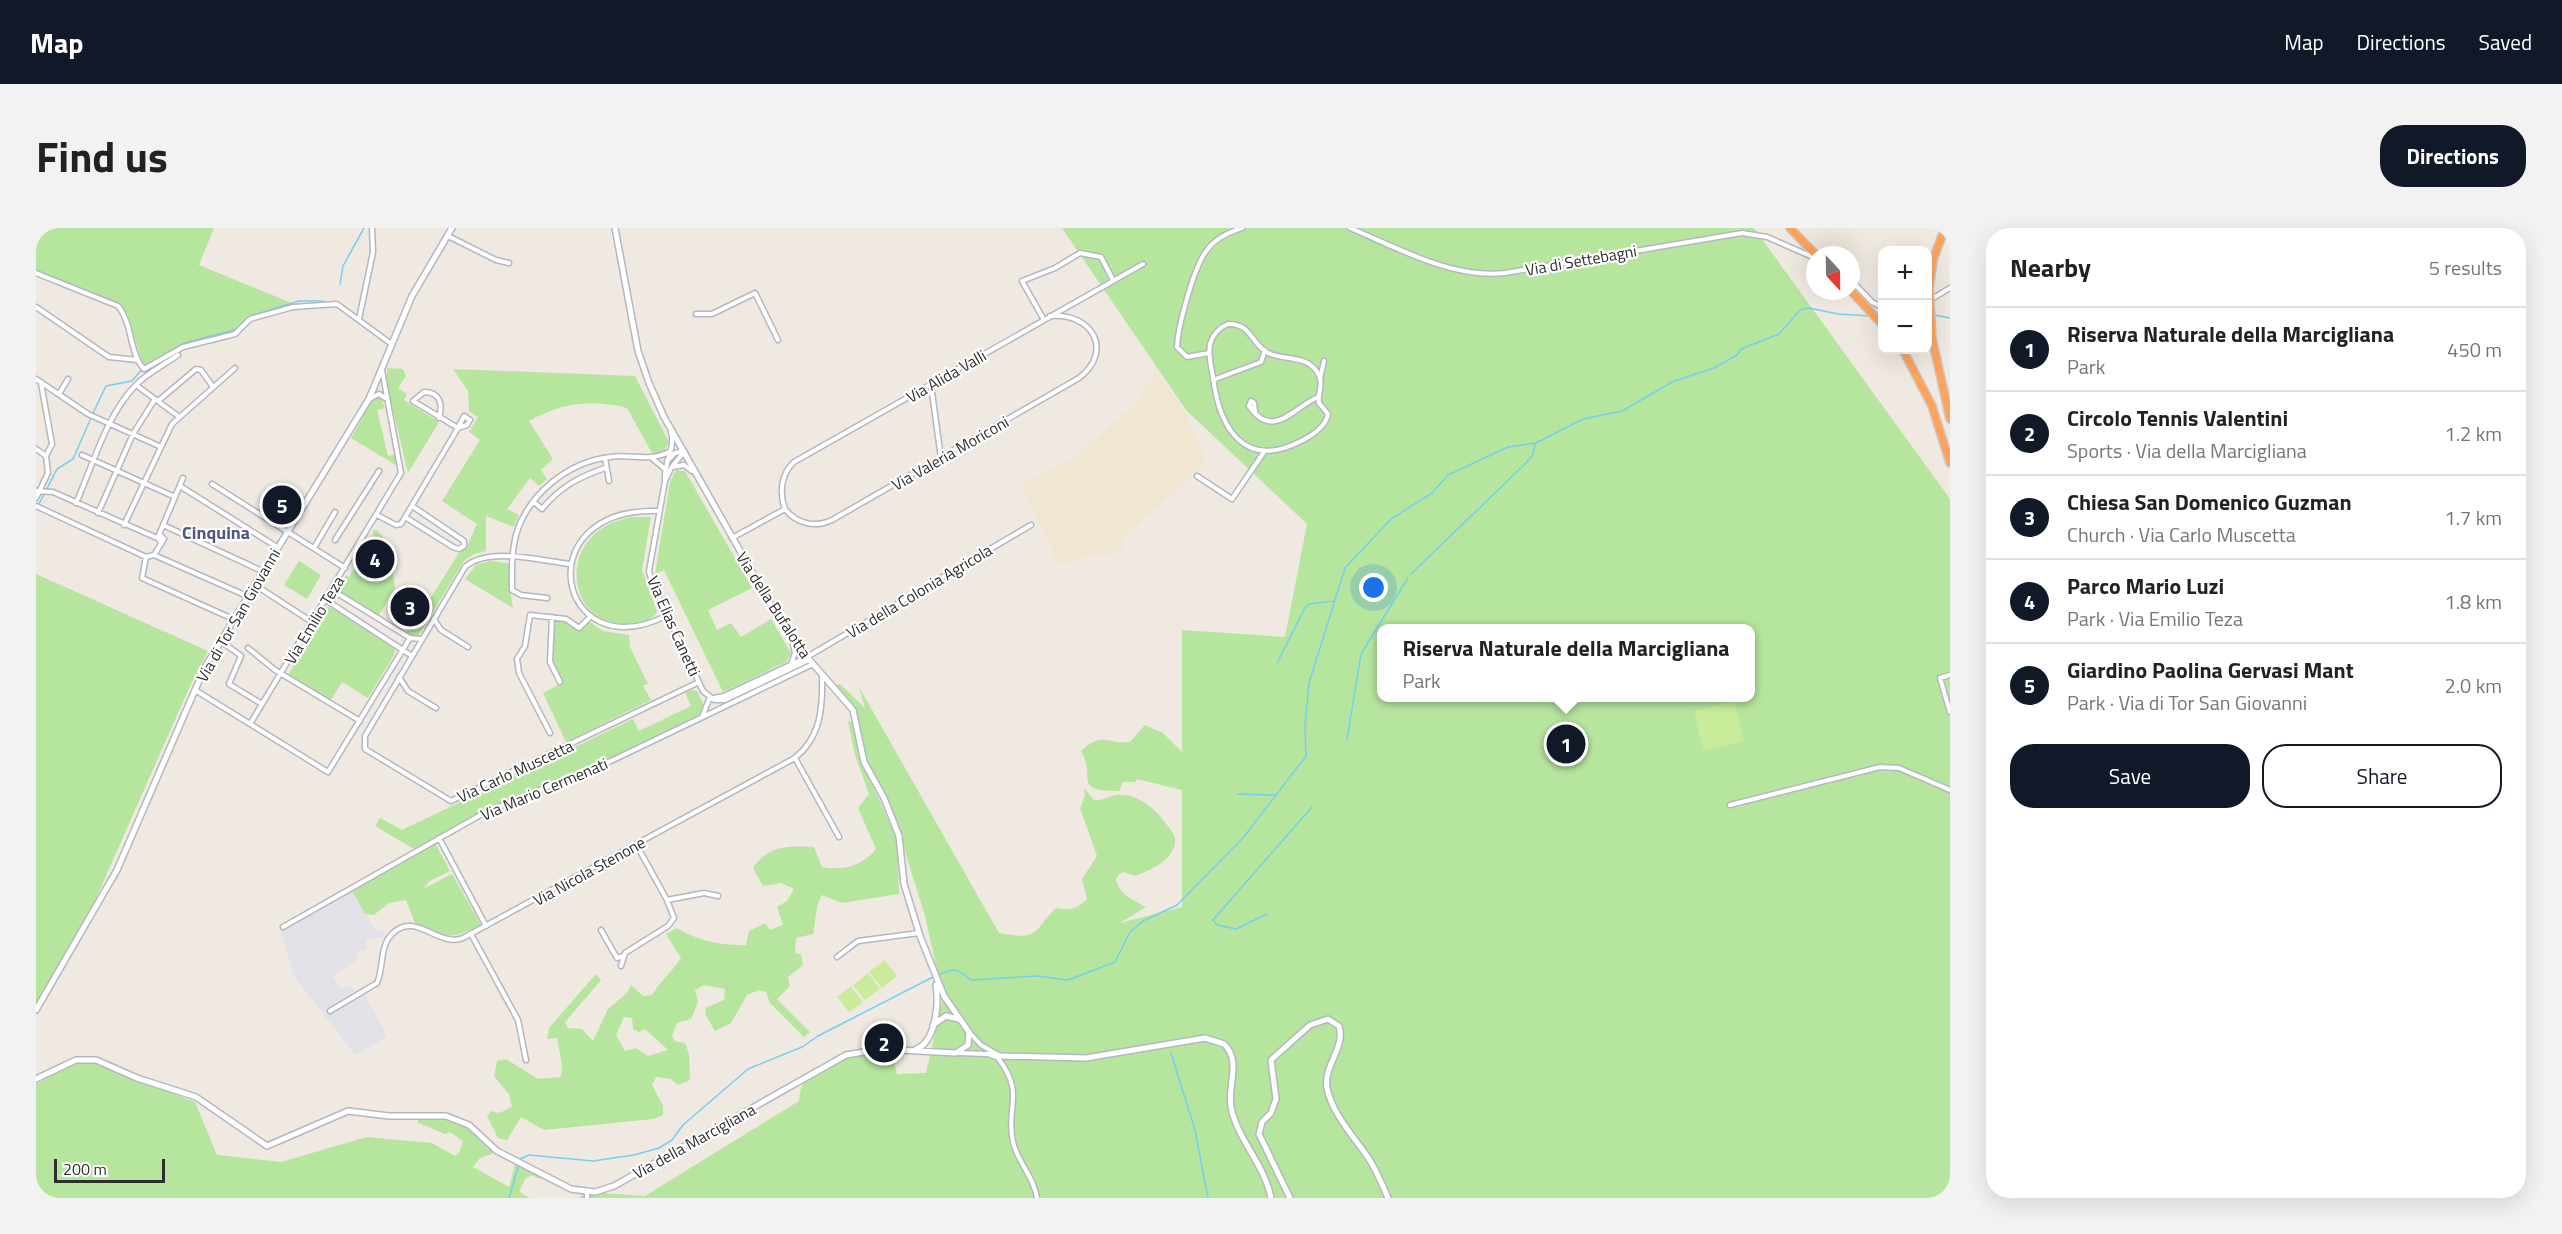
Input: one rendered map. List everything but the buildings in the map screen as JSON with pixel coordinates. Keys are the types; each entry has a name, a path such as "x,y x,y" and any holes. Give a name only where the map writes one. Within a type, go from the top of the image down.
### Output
{"highway":[{"path":"1790,228 1807,246"},
{"path":"1944,228 1933,261 1929,288 1932,338 1950,419"},
{"path":"1859,300 1878,320"},
{"path":"1906,354 1932,406 1950,463"}],"street":[{"path":"359,319 373,252 372,228"},
{"name":"Via di Tor San Giovanni","path":"36,1010 117,870 195,690 221,641 369,399 390,343 417,285 452,228"},
{"name":"Via della Bufalotta","path":"615,228 640,359 664,417 792,639 847,701 854,713 864,762 884,798 899,836 904,884 934,977 937,999 931,1030"},
{"path":"1209,353 1189,357 1181,354 1177,347 1192,285 1206,250 1215,241 1242,228"},
{"name":"Via di Settebagni","path":"1350,228 1432,262 1481,274 1505,273 1738,233 1763,236 1806,252"},
{"path":"448,236 496,260 509,263"},
{"path":"1044,320 1022,281 1027,278 1042,275 1080,253 1101,257 1113,280"},
{"name":"Via Alida Valli","path":"785,510 783,481 787,469 794,462 1143,264"},
{"path":"36,273 118,306 125,317 143,369 152,369 178,355"},
{"path":"1930,300 1950,288"},
{"path":"1860,289 1878,306"},
{"path":"696,314 712,314 755,293 778,340"},
{"path":"76,503 111,424 136,385 152,369 183,347 235,334 250,319 286,308 335,303 390,343"},
{"path":"36,307 109,357 138,360"},
{"name":"Via Valeria Moriconi","path":"785,510 795,519 806,523 827,523 1079,378 1088,369 1097,348 1091,330 1073,317 1050,316"},
{"path":"1320,379 1315,370 1303,360 1264,350 1246,328 1231,324 1216,332 1209,353 1216,400 1230,431 1242,443 1264,452 1293,445 1324,424 1328,414 1319,403 1320,379 1324,361"},
{"path":"1213,380 1261,362 1264,350"},
{"path":"124,525 159,446 178,416 235,368"},
{"path":"98,513 133,434 157,400 196,369 201,370 213,387"},
{"name":"Via Emilio Teza","path":"250,724 401,473 386,401 382,369"},
{"path":"58,394 69,379"},
{"path":"38,380 88,414 159,446"},
{"path":"36,498 48,473 46,456 52,444 38,380"},
{"path":"136,385 178,416"},
{"path":"931,385 941,458"},
{"path":"377,515 396,525 401,524 458,428 439,418 413,400 424,392 434,394 439,398 442,409 439,418"},
{"path":"369,399 379,394 386,401"},
{"path":"1255,412 1265,420 1283,420 1319,397"},
{"path":"664,417 673,439 664,470 665,481"},
{"path":"36,449 46,456"},
{"path":"666,463 675,453 684,451"},
{"path":"665,481 671,468 684,451"},
{"path":"547,598 513,593 512,558 517,534 534,502 559,476 582,464 605,457 652,458 669,452"},
{"path":"1197,476 1232,499 1264,452"},
{"path":"82,455 175,497"},
{"path":"605,457 605,468 609,480"},
{"path":"652,458 664,470"},
{"path":"671,468 688,466 703,486"},
{"path":"534,502 542,509 565,486 581,476 605,468"},
{"path":"335,540 379,471"},
{"path":"154,555 163,525 183,478"},
{"name":"Via Elias Canetti","path":"665,481 649,571 699,682 710,697"},
{"path":"212,484 345,568"},
{"path":"180,486 277,547"},
{"path":"38,490 47,490 124,525 159,538"},
{"path":"36,506 147,557 154,555 247,597"},
{"path":"405,517 453,548 463,547 464,541 456,534 412,506"},
{"path":"732,538 785,510"},
{"path":"659,511 629,511 602,521 580,541 571,564 574,592 581,605 591,616 608,626 628,629 645,626 668,615"},
{"path":"314,548 335,512"},
{"path":"163,525 262,571"},
{"name":"Via della Colonia Agricola","path":"810,660 1031,525"},
{"name":"Via Carlo Muscetta","path":"571,564 481,556 470,562 364,736 365,748 451,801 699,682"},
{"path":"147,557 142,578 233,619"},
{"path":"254,584 312,622"},
{"path":"332,590 410,639 421,639"},
{"path":"326,600 412,656"},
{"path":"358,620 364,616 364,610"},
{"path":"550,734 519,673 517,659 525,646 530,615 566,620 579,628 591,616"},
{"path":"552,617 550,662 560,682"},
{"path":"434,618 441,630 468,647"},
{"path":"381,634 387,625"},
{"path":"195,690 328,772 410,639"},
{"path":"403,649 415,649 410,639"},
{"path":"790,665 795,653 792,639"},
{"path":"221,641 240,656 229,684 262,704"},
{"path":"248,648 281,673 360,721"},
{"path":"721,709 725,700 790,665 810,660"},
{"path":"710,697 722,697 810,660"},
{"name":"Via Mario Cermenati","path":"283,927 484,813 613,760 721,709 810,660"},
{"name":"Via Nicola Stenone","path":"330,1011 377,983 387,941 399,929 415,926 451,941 471,934 795,758 809,742 818,724 822,701 822,674"},
{"path":"1950,675 1940,678 1950,712"},
{"path":"399,677 408,691 436,708"},
{"path":"710,697 725,700"},
{"path":"702,718 710,697"},
{"path":"708,705 714,712"},
{"path":"795,758 839,837"},
{"path":"1730,805 1880,767 1899,768 1950,790"},
{"path":"439,838 486,926"},
{"path":"601,930 617,958 624,956 672,922 674,915 636,844"},
{"path":"667,900 704,893 718,896"},
{"path":"837,957 858,941 919,933"},
{"path":"471,934 518,1020 526,1060"},
{"path":"621,966 624,956"},
{"name":"Via della Bufalotta","path":"934,977 962,1022"},
{"path":"912,1050 924,1045 931,1030 946,1016 962,1022 981,1045 999,1057 1011,1076 1014,1088 1013,1142 1034,1185 1037,1198"},
{"path":"1290,1198 1259,1134 1262,1122 1271,1113 1276,1099 1271,1060 1310,1025 1328,1019 1339,1026 1341,1036 1327,1069 1327,1090 1334,1107 1368,1157 1388,1198"},
{"path":"931,1030 933,1046 943,1052"},
{"path":"956,1053 968,1045 969,1032"},
{"name":"Via della Marcigliana","path":"36,1079 76,1059 96,1060 137,1078 196,1097 267,1146 348,1111 389,1116 446,1116 469,1125 507,1157 587,1195 624,1180 846,1054 872,1049 989,1054 999,1057 1094,1058 1205,1038 1224,1044 1233,1060 1230,1095 1233,1116 1271,1198"}],"shaded area":[{"path":"1156,372 1186,413 1206,463 1124,537 1123,548 1105,556 1095,553 1066,565 1058,563 1023,490 1025,483 1077,456 1137,402"},
{"path":"350,886 375,930 384,931 385,937 366,939 367,948 358,952 358,959 332,977 341,989 351,985 355,993 362,989 387,1037 355,1055 293,975 280,926"}],"green space":[{"path":"36,228 214,228 199,265 294,304 257,315 239,330 183,345 148,367 143,366 129,318 122,305 36,273"},
{"path":"1062,228 1754,228 1950,499 1950,1198 579,1198 587,1192 645,1196 799,1101 804,1083 811,1076 832,1064 871,1053 892,1052 897,1074 926,1073 943,997 925,916 894,816 866,762 857,716 835,685 840,684 865,708 859,687 999,933 1022,936 1029,935 1038,929 1056,908 1073,908 1087,899 1082,879 1097,856 1080,808 1085,796 1084,788 1094,800 1126,795 1143,802 1165,822 1175,837 1175,844 1168,857 1155,867 1135,876 1123,872 1119,874 1116,880 1121,890 1128,897 1146,907 1120,923 1182,907 1182,790 1137,779 1135,782 1123,782 1119,791 1095,789 1088,781 1085,760 1081,751 1094,741 1130,742 1145,725 1163,733 1182,752 1182,630 1285,637 1307,524 1186,410"},
{"path":"387,368 403,369 406,376 398,388 407,394 404,400 439,422 408,473 387,385"},
{"path":"453,369 635,376 669,442 664,451 652,453 627,408 614,405 576,404 553,410 529,421 553,459 541,470 547,479 539,486 530,478 507,509 519,515 514,527 486,516 486,551 474,554 464,561 418,636 414,637 405,632 412,628 460,551 467,547 477,524 442,501 480,440 469,432 478,417 469,411 468,391"},
{"path":"380,396 385,408 377,410 388,456 396,454 399,467 351,438 374,397"},
{"path":"676,470 685,471 752,588 708,610 717,630 731,623 741,637 771,619 791,653 786,662 723,692 664,570 655,574 670,482"},
{"path":"276,488 298,502 285,525 262,510 274,499"},
{"path":"632,517 651,517 642,570 657,612 643,622 633,624 610,622 592,612 581,597 577,578 579,558 589,540 606,526"},
{"path":"373,530 377,530 388,543 395,588 379,615 341,592 339,587 346,575 349,577 373,538"},
{"path":"299,561 321,575 307,599 284,585"},
{"path":"490,561 512,564 509,583 513,608 465,579 476,565"},
{"path":"36,574 208,651 190,686 93,905 36,1004"},
{"path":"327,607 334,609 395,649 394,655 368,698 342,682 331,700 288,675 322,621 318,618"},
{"path":"555,618 567,620 578,631 590,622 603,631 629,635 630,647 648,684 643,686 651,700 566,742 543,693 558,685 548,662 551,624 555,623"},
{"path":"692,690 697,691 704,705 703,712 696,718 602,762 482,811 414,849 375,826 380,818 402,830 633,719 639,731 691,706 685,693"},
{"path":"1734,702 1744,741 1704,751 1694,711"},
{"path":"848,721 854,723 866,771 897,839 899,894 842,903 822,895 817,908 813,934 796,938 795,953 801,954 803,965 788,977 790,986 777,999 810,1032 804,1037 770,1003 766,992 759,990 747,995 731,1023 715,1031 705,1014 706,1008 724,1000 725,989 704,985 695,990 698,1002 691,1019 677,1023 672,1036 675,1041 685,1043 689,1054 690,1080 678,1085 671,1079 656,1077 652,1085 663,1106 663,1115 653,1119 544,1130 521,1117 507,1140 498,1138 487,1116 492,1111 499,1113 512,1107 509,1094 494,1076 497,1061 506,1059 538,1079 561,1077 562,1065 557,1038 547,1039 549,1028 596,974 601,980 565,1022 568,1028 582,1029 593,1041 608,1009 627,993 631,985 643,996 652,995 681,958 666,934 677,928 710,942 746,945 749,931 765,923 770,930 783,925 777,907 787,901 794,889 781,883 763,886 753,868 765,855 780,848 814,847 822,867 845,868 871,855 876,849 858,808 869,794 855,755","holes":["624,1017 632,1018 633,1029 639,1032 645,1029 668,1050 648,1056 636,1048 625,1051 616,1035"]},
{"path":"435,843 450,871 430,881 423,889 452,874 481,925 461,934 442,934 415,923 406,900 389,903 374,915 365,914 352,890"},
{"path":"885,960 897,976 882,988 869,972"},
{"path":"868,973 880,989 865,1000 853,985"},
{"path":"851,986 863,1002 849,1012 837,997"},
{"path":"83,1062 92,1063 195,1102 217,1155 281,1162 367,1137 432,1143 455,1156 460,1151 463,1141 450,1132 445,1134 418,1123 418,1118 431,1118 460,1124 484,1142 493,1151 492,1154 480,1158 473,1167 509,1187 515,1165 541,1176 540,1179 531,1175 525,1179 519,1192 530,1198 36,1198 36,1084 71,1065"}],"waterway":[{"path":"340,284 343,266 364,228"},
{"path":"146,366 184,343 238,329 250,316 299,301 323,301"},
{"path":"938,975 955,970 971,980 1037,976 1068,980 1115,962 1130,932 1143,921 1177,905 1243,838 1306,756 1305,726 1309,683 1345,568 1391,519 1432,493 1448,475 1508,447 1536,443 1583,419 1622,411 1674,381 1714,368 1737,355 1741,349 1779,334 1800,310 1809,308 1838,314 1870,316"},
{"path":"1934,315 1950,318"},
{"path":"93,413 106,386 132,381 142,369"},
{"path":"36,510 57,469 73,459 91,418"},
{"path":"1411,574 1525,464 1532,456 1536,443"},
{"path":"1380,624 1408,578"},
{"path":"1277,663 1305,608 1309,604 1334,601"},
{"path":"1347,740 1361,654 1377,628"},
{"path":"1238,794 1276,795"},
{"path":"1267,914 1236,929 1217,925 1213,920 1312,807"},
{"path":"520,1159 529,1155 593,1161 634,1155 659,1148 672,1140 683,1125 748,1069 802,1047 818,1036 933,977"},
{"path":"1171,1053 1195,1130 1208,1198"},
{"path":"509,1198 519,1164"}],"place":[{"name":"Giardino Paolina Gervasi Mant","path":"282,505"},
{"name":"Parco Mario Luzi","path":"375,559"},
{"name":"Chiesa San Domenico Guzman","path":"410,607"},
{"name":"Riserva Naturale della Marcigliana","path":"1566,744"},
{"name":"Circolo Tennis Valentini","path":"884,1043"}],"district":[{"name":"Cinquina","path":"216,532"}]}
